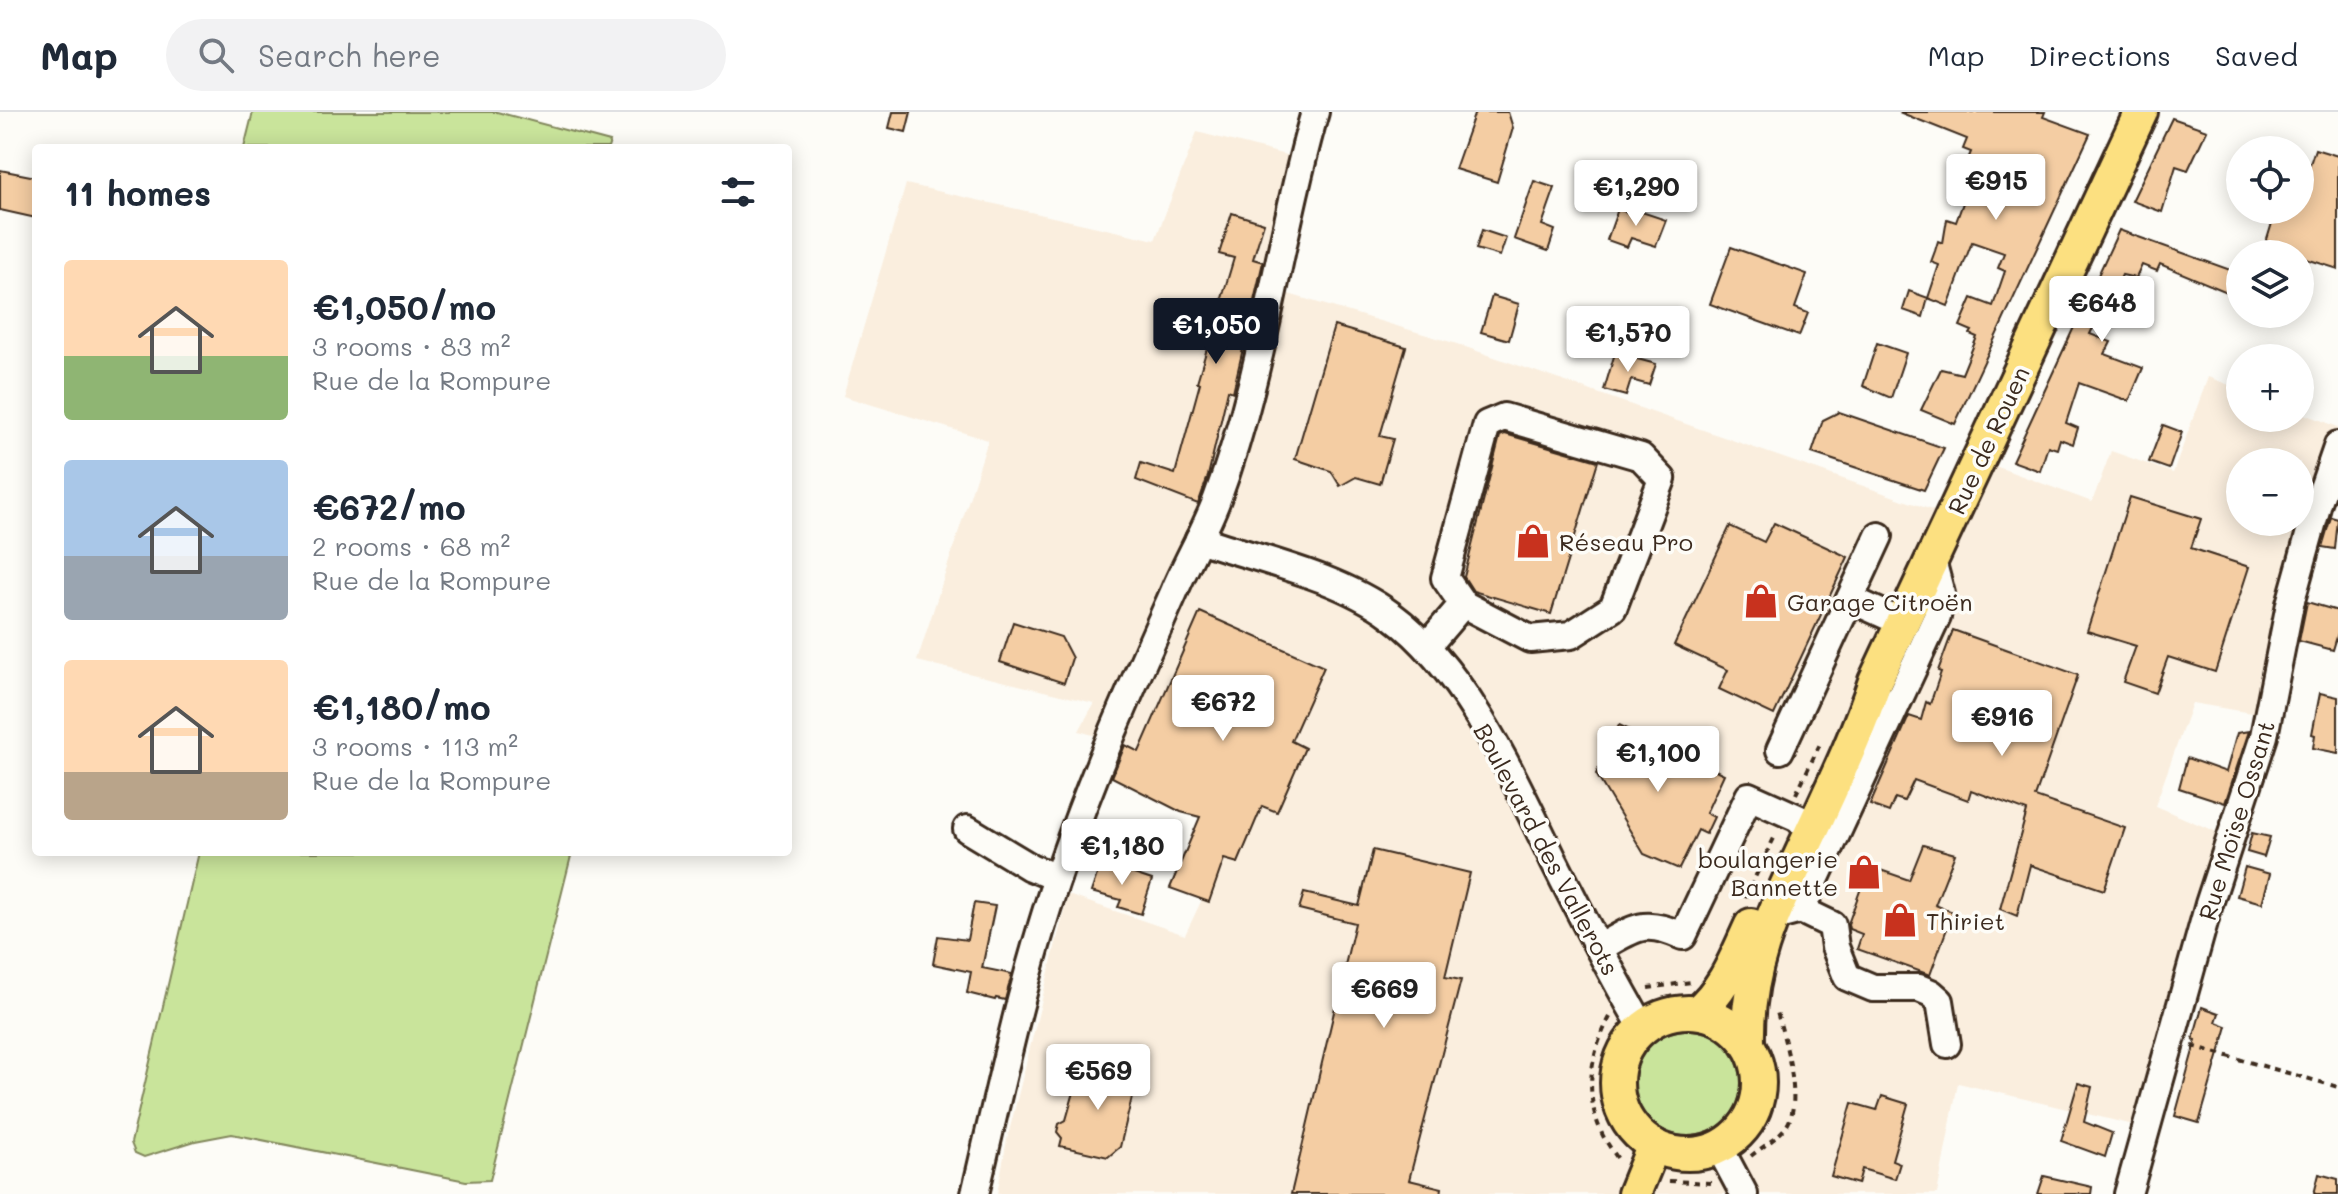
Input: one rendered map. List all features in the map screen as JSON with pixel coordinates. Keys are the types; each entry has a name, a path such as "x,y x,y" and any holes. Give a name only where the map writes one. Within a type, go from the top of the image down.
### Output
{"main road":[{"name":"Rue de Rouen","path":"1732,1171 1738,1134 1751,1116 1759,1095 1759,1072 1735,991 1805,825 1843,724 1875,681 2141,112"},
{"name":"Rue de Rouen","path":"1697,1012 1711,1000 1735,991 1786,914 1805,825"},
{"path":"1732,1171 1698,1153 1675,1153 1644,1171 1638,1134 1626,1118 1619,1100 1617,1080 1635,1014 1697,1012 1716,1017 1734,1028 1748,1043"}],"street":[{"path":"984,1193 1018,1017 1057,878 1121,710 1217,499 1249,393 1301,159 1315,112"},
{"path":"1504,417 1641,457 1662,479 1613,608 1603,615 1571,635 1530,639 1463,604 1445,578 1487,424 1504,417"},
{"name":"Rue Moïse Ossant","path":"2128,1194 2209,904 2264,736 2290,604 2338,445"},
{"path":"1780,750 1879,536"},
{"name":"Boulevard des Vallerots","path":"1199,539 1343,587 1389,614 1428,645 1508,767 1635,1014"},
{"path":"1932,560 1941,594 1937,617 1786,914 1832,925 1835,947 1847,977 1873,988 1919,988 1931,993 1940,1001 1947,1044"},
{"path":"1850,599 1903,623"},
{"path":"1428,645 1463,604"},
{"path":"1599,948 1643,926 1660,926 1683,936 1749,796 1805,825"},
{"path":"967,829 1030,867 1057,878"}],"path":[{"path":"1707,978 1735,991 1776,1009 1791,1067 1794,1095 1787,1126 1732,1171 1710,1184 1667,1181 1620,1163 1600,1130 1591,1098 1592,1066 1601,1035 1612,1015 1635,1014 1651,986 1707,978"},
{"path":"2171,1040 2338,1087"}],"shaded area":[{"path":"1197,132 1301,159 1275,290 1454,343 1952,517 1979,460 2092,502 2111,451 2173,473 2208,377 2226,384 2226,432 2314,432 2314,418 2338,427 2338,445 2269,716 2192,703 2155,806 2231,838 2146,1128 1958,1083 1937,1194 997,1194 1007,1140 1068,895 1185,935 1248,803 1124,744 1079,731 1094,703 917,661 988,440 843,396 906,184 1155,240"}],"green space":[{"path":"253,112 497,112 610,142 609,144 245,144"},
{"path":"198,856 571,856 490,1180 466,1181 232,1134 195,1141 144,1157 135,1153 131,1143"},
{"path":"1688,1030 1708,1034 1725,1046 1737,1063 1741,1083 1737,1103 1725,1120 1708,1132 1688,1136 1668,1132 1651,1120 1639,1103 1635,1083 1639,1063 1651,1046 1668,1034"}],"building":[{"path":"893,112 911,112 906,132 889,128"},
{"path":"1475,112 1508,112 1513,128 1497,182 1455,169"},
{"path":"1899,112 2045,112 2043,117 2090,134 1955,424 1921,410 1941,369 1962,374 1977,337 1960,326 1972,298 1993,306 2005,271 1998,268 2004,253 1972,242 1948,306 1928,298 1939,265 1931,262 1938,241 1943,243 1947,219 1956,222 1968,189 1957,186 1971,152 1963,149 1967,139"},
{"path":"2172,118 2207,130 2188,170 2176,166 2162,212 2132,201"},
{"path":"2315,149 2338,156 2338,269 2314,261 2314,240 2267,240 2272,224 2314,224"},
{"path":"0,170 32,176 32,217 0,210"},
{"path":"1534,181 1555,188 1542,225 1555,230 1548,251 1514,239"},
{"path":"1618,209 1635,215 1636,210 1666,220 1656,246 1631,238 1627,247 1607,240"},
{"path":"1232,213 1264,223 1253,259 1263,262 1233,392 1228,390 1208,476 1198,504 1136,480 1141,463 1175,474 1200,383 1197,382 1234,258 1219,254"},
{"path":"1482,230 1506,238 1500,256 1476,249"},
{"path":"2119,230 2226,268 2226,292 2160,264 2157,271 2142,265 2136,278 2122,275 2090,334 2111,342 2105,354 2143,368 2129,401 2079,383 2066,423 2078,428 2073,444 2060,439 2057,449 2048,446 2040,471 2012,461"},
{"path":"1731,247 1807,274 1795,308 1808,313 1799,336 1710,304"},
{"path":"1909,291 1928,298 1923,317 1903,310"},
{"path":"1492,296 1519,304 1509,340 1481,332"},
{"path":"1334,326 1406,347 1380,436 1393,439 1380,484 1356,477 1340,486 1331,471 1295,459"},
{"path":"1877,343 1906,353 1891,398 1863,386"},
{"path":"1615,353 1656,364 1649,385 1631,380 1626,396 1604,390"},
{"path":"1839,412 1944,448 1924,490 1812,453 1823,420"},
{"path":"2163,425 2182,432 2169,469 2149,462"},
{"path":"1505,434 1598,461 1551,614 1473,591 1464,577 1500,436"},
{"path":"2130,497 2201,519 2191,548 2249,567 2215,672 2168,657 2155,693 2123,682 2136,646 2087,631"},
{"path":"2331,517 2338,519 2335,549 2322,547"},
{"name":"Garage Citroën","path":"1774,523 1848,557 1774,715 1719,689 1728,670 1674,645 1730,526 1764,542"},
{"path":"2307,602 2338,611 2338,633 2333,650 2299,641"},
{"path":"1200,612 1324,667 1291,741 1305,748 1277,812 1262,806 1238,863 1224,859 1209,902 1170,888 1200,817 1181,812 1112,777 1125,745 1139,752"},
{"path":"1013,622 1061,637 1072,658 1064,683 1000,662"},
{"path":"1953,630 2078,675 2035,797 2125,828 2104,890 2030,865 2017,916 2000,909 2027,811 1971,790 1968,800 1914,780 1904,801 1895,798 1889,812 1870,805 1909,716 1921,720 1926,702 1930,704"},
{"path":"2320,693 2338,697 2338,753 2313,748 2315,735 2312,734"},
{"path":"1619,725 1724,774 1706,813 1714,817 1706,834 1698,830 1679,869 1644,854 1596,774"},
{"path":"2249,731 2225,803 2179,788 2187,758 2226,772 2237,733"},
{"path":"2252,833 2270,837 2264,857 2247,852"},
{"name":"Thiriet","path":"1923,845 1955,854 1935,905 1953,912 1930,975 1857,949 1862,934 1849,929 1848,924 1869,866 1909,880"},
{"path":"1373,850 1470,873 1445,977 1461,980 1409,1180 1442,1188 1441,1194 1291,1194 1355,923 1299,909 1304,893 1359,906"},
{"path":"1101,863 1152,880 1141,914 1118,907 1121,900 1091,892"},
{"path":"2245,867 2270,874 2262,903 2237,896"},
{"path":"974,903 995,906 982,968 1012,974 1005,1000 967,993 971,972 933,964 938,936 967,940"},
{"path":"2202,1007 2219,1013 2216,1022 2227,1026 2199,1123 2175,1116"},
{"path":"1082,1064 1137,1077 1120,1147 1108,1157 1060,1146 1059,1124 1066,1120"},
{"path":"2078,1083 2092,1087 2084,1122 2112,1133 2105,1157 2061,1141"},
{"path":"1882,1096 1908,1104 1892,1160 1900,1163 1895,1179 1862,1169 1858,1184 1831,1176 1852,1103 1877,1110"},
{"path":"2319,1174 2338,1179 2338,1194 2314,1194"},
{"path":"2044,1176 2092,1187 2091,1194 2038,1194"}],"place":[{"name":"Réseau Pro","path":"1533,541"},
{"name":"Garage Citroën","path":"1761,601"},
{"name":"boulangerie Bannette","path":"1864,872"},
{"name":"Thiriet","path":"1900,920"}]}
